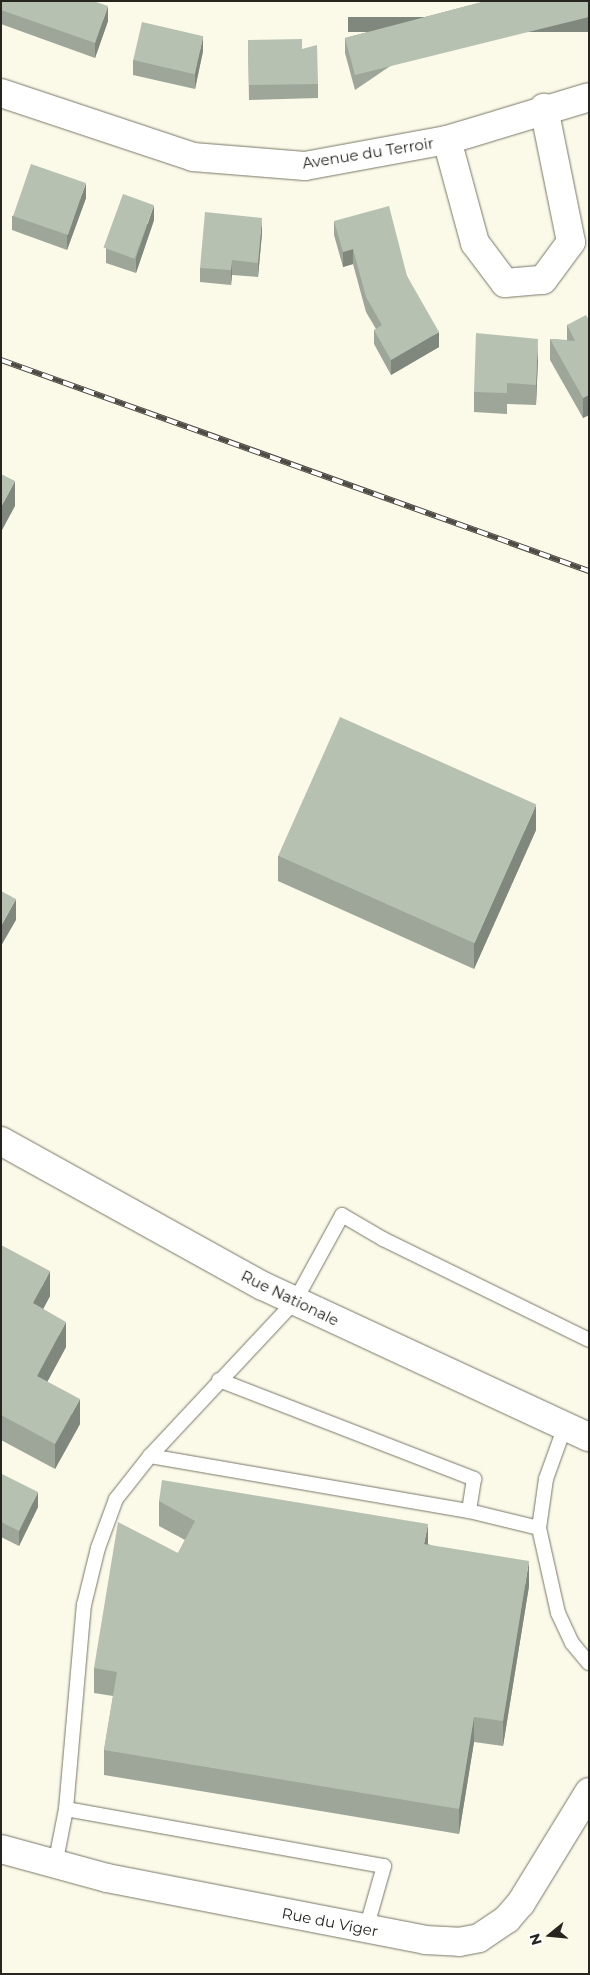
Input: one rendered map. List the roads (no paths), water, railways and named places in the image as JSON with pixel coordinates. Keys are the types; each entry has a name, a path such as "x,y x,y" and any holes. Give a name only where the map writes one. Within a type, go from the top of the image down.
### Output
{"street":[{"name":"Avenue du Terroir","path":"1,93 192,157 305,166 447,140 544,108 589,97"},
{"path":"447,140 475,242 505,284 544,280 571,242 544,108"},
{"name":"Rue Nationale","path":"1,1141 215,1261 295,1301 577,1432"},
{"name":"Rue du Viger","path":"1,1849 55,1865 443,1943 478,1938 494,1930 521,1903 589,1792"}],"lane":[{"path":"55,1865 66,1809 87,1596 98,1548 116,1499 150,1456 219,1380 295,1301 342,1216 383,1240 589,1340"},
{"path":"219,1380 474,1479 469,1511"},
{"path":"577,1432 546,1479 538,1528 558,1613 572,1643 589,1663"},
{"path":"150,1456 469,1511 538,1528"},
{"path":"66,1809 384,1866 366,1929"}],"railway":[{"path":"1,360 589,571"}]}
